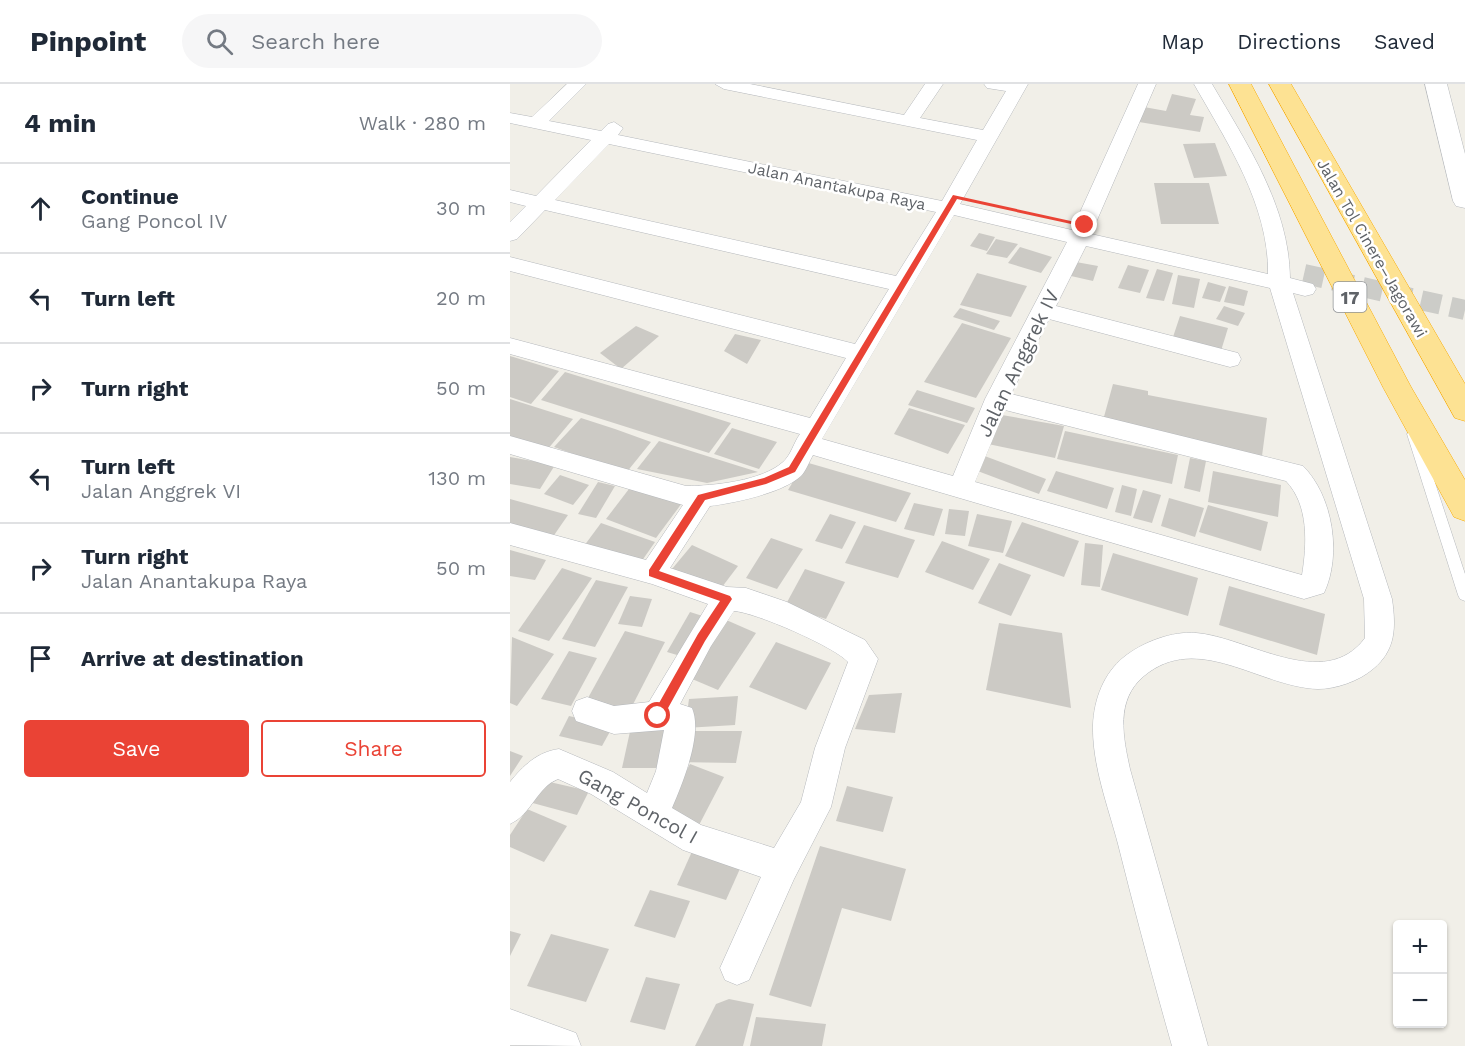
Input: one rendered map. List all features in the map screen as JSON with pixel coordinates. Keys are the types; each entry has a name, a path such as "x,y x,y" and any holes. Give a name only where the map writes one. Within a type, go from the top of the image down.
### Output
{"highway":[{"name":"Jalan Tol Cinere–Jagorawi","path":"1240,84 1398,389 1465,508"},
{"name":"Jalan Tol Cinere–Jagorawi","path":"1280,84 1465,411"}],"street":[{"path":"541,118 577,84"},
{"path":"724,84 988,137"},
{"path":"909,121 934,84"},
{"path":"510,446 686,496 702,497 729,492 781,476 792,469 952,203 1018,86 993,84"},
{"name":"Jalan Anggrek IV","path":"960,489 997,399 1082,231 1147,84"},
{"path":"1190,1046 1127,816 1109,738 1109,712 1113,692 1122,678 1137,664 1165,649 1179,646 1221,649 1305,674 1325,676 1342,672 1375,649 1382,631 1378,599 1292,279 1244,157 1203,84"},
{"path":"1436,84 1465,201"},
{"name":"Jalan Anantakupa Raya","path":"510,106 541,118 952,203 1292,279"},
{"name":"Jalan Anantakupa Raya","path":"510,118 541,118"},
{"path":"510,234 609,133"},
{"path":"510,196 903,285"},
{"path":"510,264 861,354"},
{"path":"1044,310 1230,359"},
{"path":"510,346 811,437 960,489 1304,587 1314,585 1319,563 1319,535 1306,485 1294,473 997,399"},
{"path":"652,573 702,497"},
{"path":"510,534 652,573 727,599 746,600 777,611 855,649 864,658 830,748 815,807 782,867 737,968"},
{"path":"658,716 701,637 727,599"},
{"path":"587,711 614,720 658,716 681,718 672,771 654,814"},
{"name":"Gang Poncol I","path":"510,808 544,768 554,763 602,783 694,839 782,867"},
{"path":"510,1028 563,1046"}],"lane":[{"path":"1398,389 1465,595"}],"building":[{"path":"1172,94 1196,99 1190,115 1204,117 1200,132 1139,122 1144,107 1166,111"},
{"path":"1215,143 1227,176 1194,178 1183,144"},
{"path":"1154,183 1209,183 1219,224 1161,224"},
{"path":"979,233 995,237 987,251 970,246"},
{"path":"996,239 1018,244 1007,258 986,254"},
{"path":"1020,247 1052,257 1041,273 1008,263"},
{"path":"1076,262 1098,266 1093,281 1071,276"},
{"path":"1128,265 1149,270 1140,293 1118,288"},
{"path":"1157,269 1173,273 1164,301 1146,298"},
{"path":"977,273 1027,286 1011,317 960,305"},
{"path":"1178,275 1200,279 1194,308 1172,304"},
{"path":"1208,282 1226,287 1220,302 1202,298"},
{"path":"1229,286 1248,291 1244,306 1224,302"},
{"path":"1224,306 1245,313 1238,326 1216,319"},
{"path":"960,308 1000,321 994,330 953,317"},
{"path":"1180,316 1228,328 1220,354 1171,343"},
{"path":"962,323 1011,338 976,398 924,382"},
{"path":"636,326 659,336 621,369 600,353"},
{"path":"735,334 761,340 747,364 724,351"},
{"path":"510,356 559,371 531,404 510,397"},
{"path":"565,372 731,423 709,453 541,400"},
{"path":"1113,384 1148,391 1148,395 1267,418 1262,456 1102,424"},
{"path":"917,390 975,408 967,423 908,405"},
{"path":"510,399 573,419 547,450 510,438"},
{"path":"909,408 965,425 948,454 894,434"},
{"path":"1002,415 1064,426 1055,458 988,444"},
{"path":"581,418 651,442 626,473 554,447"},
{"path":"732,428 777,442 759,469 714,454"},
{"path":"1065,431 1178,455 1172,484 1057,459"},
{"path":"659,441 758,472 707,483 637,469"},
{"path":"982,455 1046,479 1039,494 975,470"},
{"path":"510,457 555,465 540,489 510,484"},
{"path":"1190,458 1206,461 1200,492 1184,488"},
{"path":"805,462 911,493 896,522 788,490"},
{"path":"1056,471 1114,488 1107,509 1047,491"},
{"path":"1213,471 1281,485 1278,517 1208,502"},
{"path":"560,475 589,485 573,505 544,494"},
{"path":"598,482 615,486 596,518 578,514"},
{"path":"632,485 682,503 656,538 606,519"},
{"path":"1122,485 1137,489 1131,516 1115,512"},
{"path":"1143,490 1161,495 1152,523 1133,518"},
{"path":"1169,498 1204,508 1195,537 1161,526"},
{"path":"510,499 568,515 550,541 510,530"},
{"path":"914,503 943,509 934,536 904,529"},
{"path":"1208,505 1268,522 1261,551 1199,532"},
{"path":"949,509 969,511 965,536 945,534"},
{"path":"830,514 856,522 842,549 815,541"},
{"path":"977,514 1012,521 1003,553 968,546"},
{"path":"1022,522 1079,541 1064,577 1005,556"},
{"path":"601,523 655,542 639,565 584,546"},
{"path":"864,525 915,540 898,578 845,563"},
{"path":"771,538 803,549 777,589 746,578"},
{"path":"942,541 990,559 973,590 925,572"},
{"path":"1085,543 1103,545 1100,587 1081,585"},
{"path":"692,545 738,566 719,591 672,569"},
{"path":"510,550 546,560 535,580 510,576"},
{"path":"1113,553 1198,578 1188,616 1101,590"},
{"path":"999,563 1031,575 1011,616 978,603"},
{"path":"562,568 592,578 549,641 518,631"},
{"path":"805,569 845,582 826,619 785,606"},
{"path":"596,580 628,587 595,647 562,639"},
{"path":"1229,586 1325,614 1317,655 1219,625"},
{"path":"630,596 652,599 642,627 618,624"},
{"path":"690,612 709,618 687,658 667,652"},
{"path":"724,619 756,633 718,690 685,676"},
{"path":"999,623 1062,633 1071,708 986,690"},
{"path":"625,631 665,642 626,718 583,707"},
{"path":"512,637 554,654 517,706 510,703"},
{"path":"776,642 831,663 806,710 749,687"},
{"path":"569,651 597,658 571,706 541,699"},
{"path":"902,693 895,733 855,729 869,695"},
{"path":"738,696 735,725 685,728 689,699"},
{"path":"569,716 613,726 602,746 559,736"},
{"path":"631,727 666,727 658,768 622,768"},
{"path":"681,731 742,731 736,763 675,762"},
{"path":"510,751 523,756 510,776"},
{"path":"690,764 724,777 698,827 663,814"},
{"path":"541,780 589,791 577,815 529,802"},
{"path":"847,786 893,797 883,832 836,821"},
{"path":"527,809 567,826 544,862 510,847 510,835"},
{"path":"820,846 906,869 891,921 842,908 811,1007 769,995"},
{"path":"694,847 743,862 726,900 677,885"},
{"path":"650,890 690,901 675,938 634,926"},
{"path":"510,931 521,934 510,956"},
{"path":"551,934 609,949 586,1002 527,986"},
{"path":"646,977 680,984 665,1030 630,1022"},
{"path":"729,999 754,1004 743,1046 695,1046 716,1004"},
{"path":"756,1017 826,1024 822,1046 750,1046"}],"tunnel":[{"path":"1304,274 1465,310"}],"route":[{"path":"658,716 701,637 727,599 652,573 688,515 702,497 714,496 766,481 792,469 955,197 1085,225"}]}
